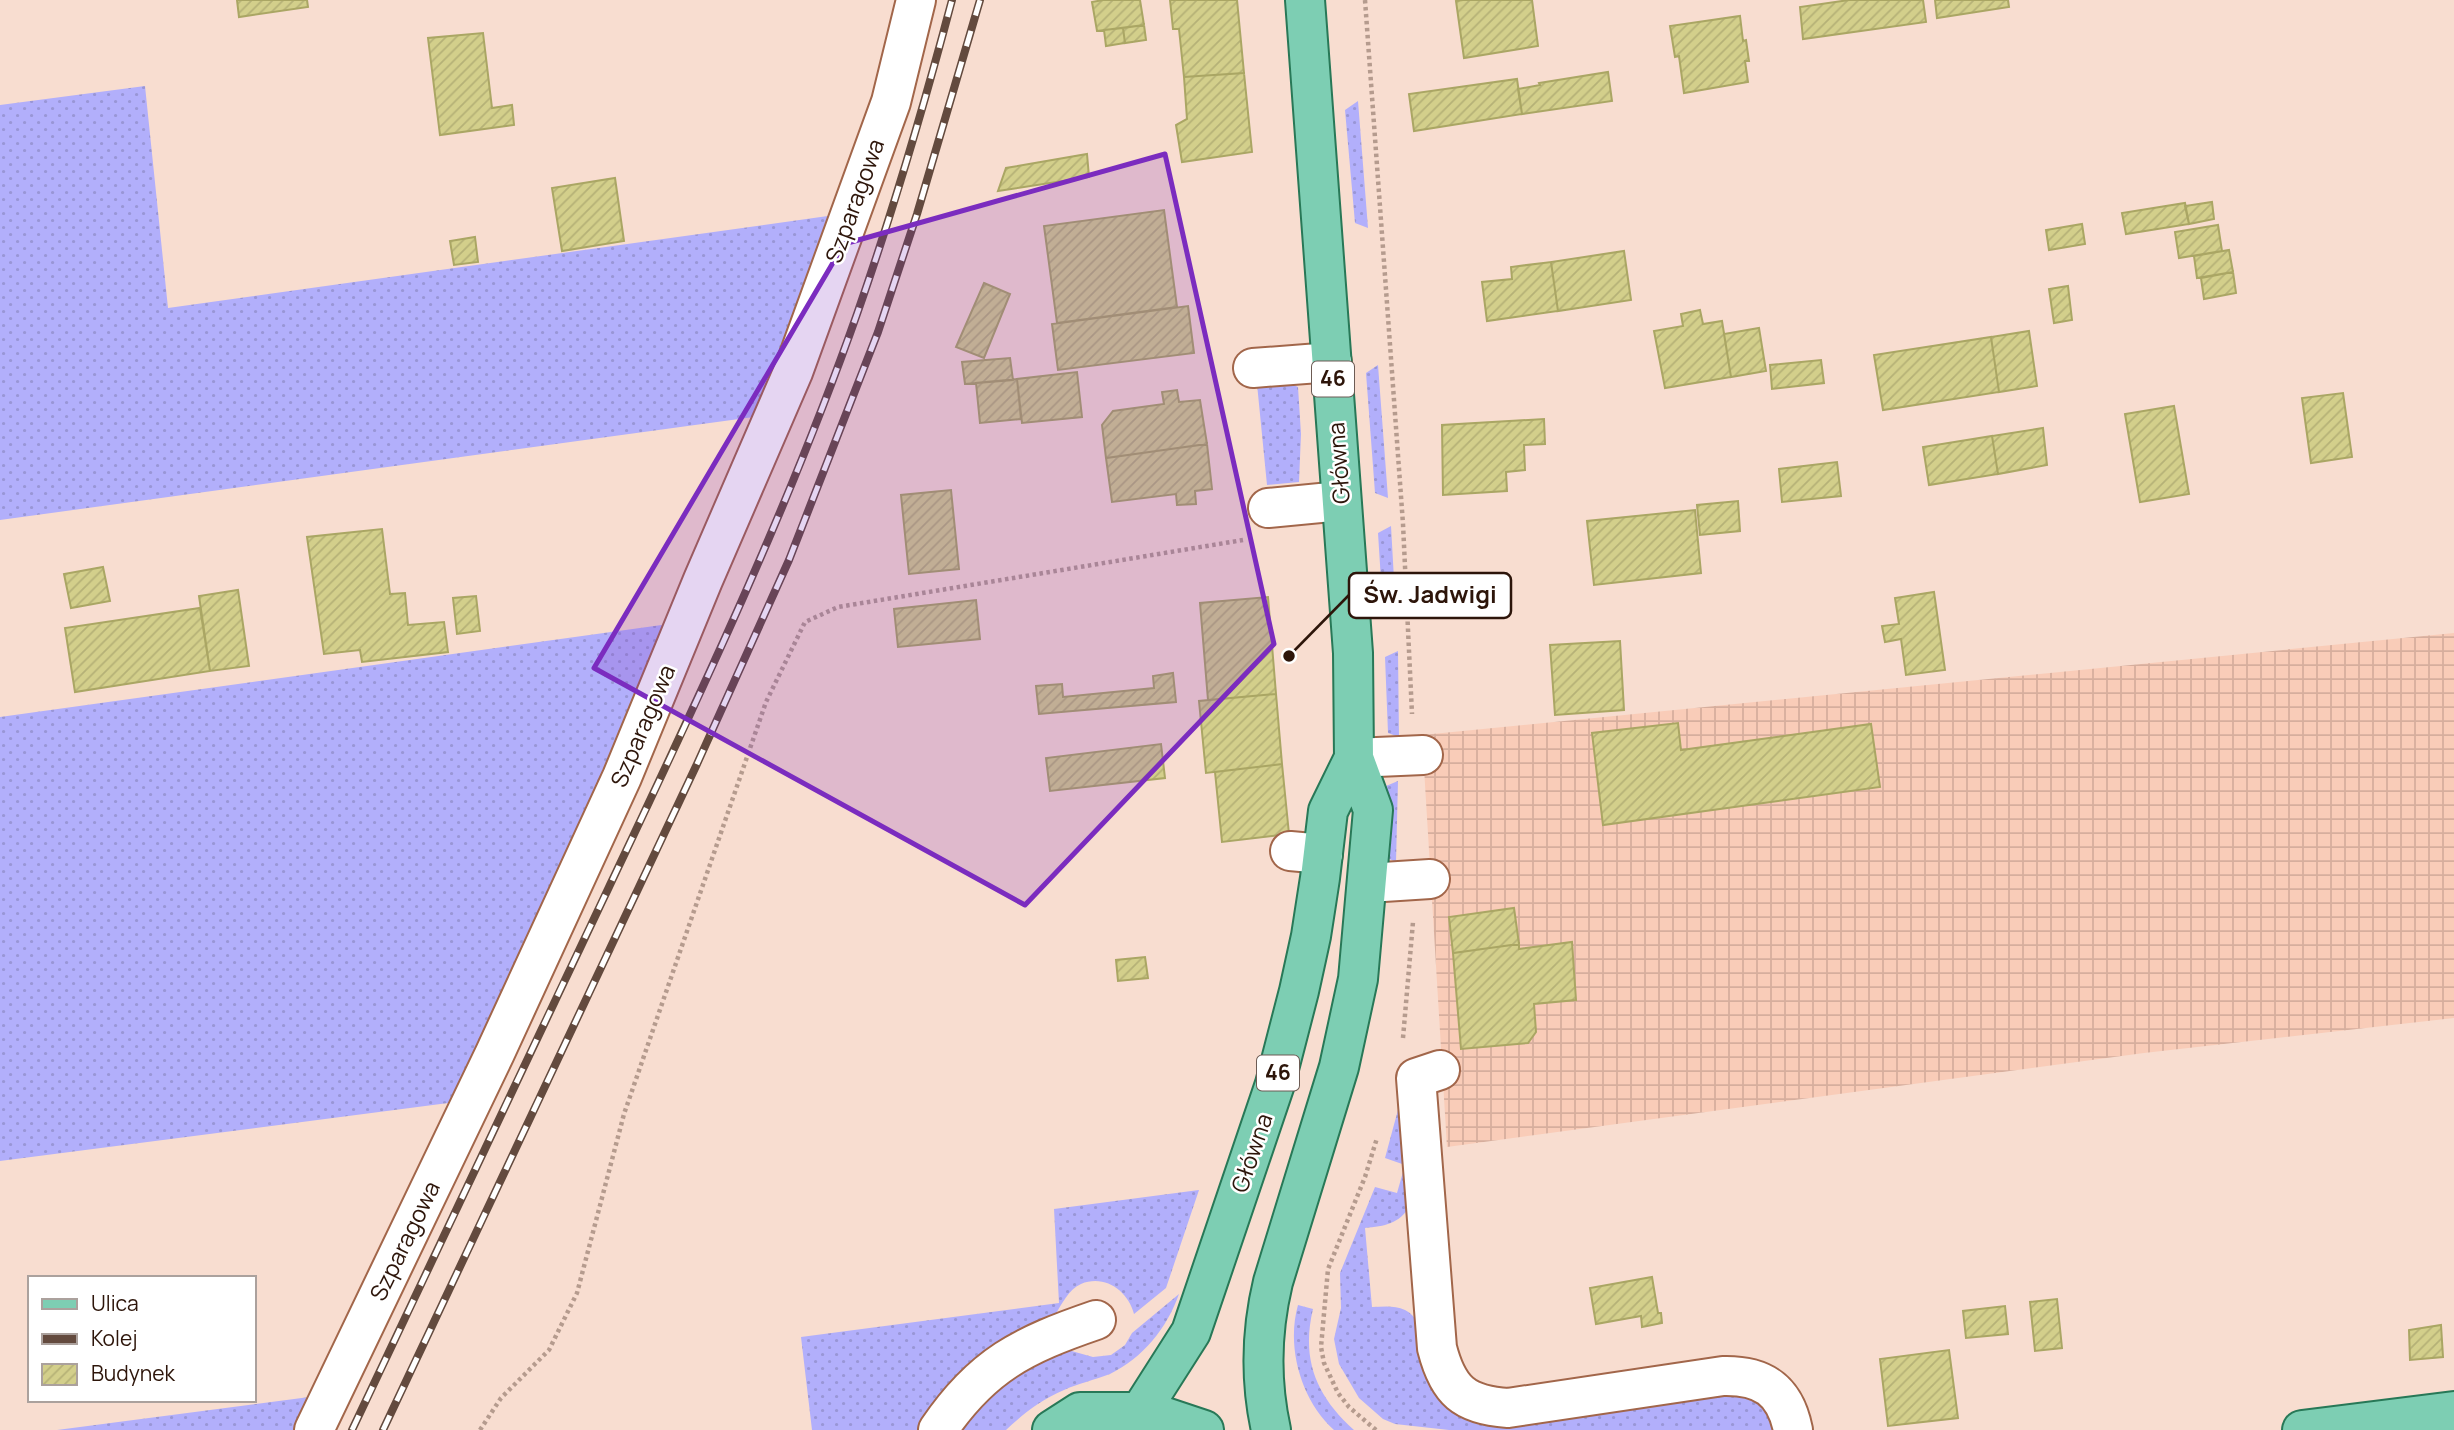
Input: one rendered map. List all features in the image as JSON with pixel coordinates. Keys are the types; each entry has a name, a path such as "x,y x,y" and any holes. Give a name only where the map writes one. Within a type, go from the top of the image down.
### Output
{"main road":[{"name":"Główna","path":"1271,1430 1262,1371 1266,1309 1348,1032 1358,979 1373,810 1354,758 1353,653 1305,0"},
{"name":"Główna","path":"1140,1412 1191,1332 1275,1084 1311,936 1306,852 1354,758"},
{"path":"2302,1430 2454,1411"},
{"path":"1052,1430 1080,1412 1140,1412 1204,1430"}],"street":[{"name":"Szparagowa","path":"314,1430 495,1053 622,777 793,372 891,102 916,0"},
{"path":"1253,368 1332,362"},
{"path":"1262,523 1341,501"},
{"path":"1354,758 1423,755"},
{"path":"1368,883 1430,879"},
{"path":"1440,1070 1416,1078 1437,1348 1449,1382 1459,1393 1472,1402 1489,1407 1508,1408 1723,1376 1739,1376 1754,1378 1768,1385 1778,1395 1788,1409 1793,1430"},
{"path":"937,1430 972,1387 998,1364 1051,1335 1096,1320"}],"path":[{"path":"480,1430 501,1398 549,1350 577,1293 624,1114 766,702 806,622 838,607 1262,523"}],"highlighted area":[{"path":"1165,154 1274,644 1025,905 594,668 844,244"}],"shaded area":[{"path":"145,86 168,308 842,214 761,416 0,520 0,105"},
{"path":"1358,101 1368,228 1355,223 1345,110"},
{"path":"1378,365 1388,498 1375,493 1366,373"},
{"path":"1287,382 1298,387 1301,434 1299,482 1267,485 1257,384"},
{"path":"1391,526 1396,615 1383,612 1378,533"},
{"path":"676,623 456,1102 0,1161 0,717"},
{"path":"2454,633 2454,1018 2144,1053 1447,1147 1422,735"},
{"path":"1398,651 1399,737 1388,733 1385,657"},
{"path":"1398,781 1396,862 1383,856 1386,786"},
{"path":"1402,1095 1410,1206 1401,1217 1391,1223 1365,1228 1372,1307 1397,1307 1412,1315 1428,1346 1439,1391 1734,1391 1765,1405 1777,1430 1449,1430 1395,1424 1383,1419 1359,1398 1339,1364 1334,1339 1341,1308 1340,1273 1375,1187 1397,1193 1405,1165 1385,1158"},
{"path":"1199,1190 1166,1288 1134,1314 1127,1298 1107,1283 1090,1281 1081,1284 1069,1294 1055,1315 921,1430 812,1430 801,1337 1059,1303 1054,1209"},
{"path":"1179,1294 1161,1330 1143,1351 1122,1367 1048,1398 1006,1430 954,1430 1007,1375 1068,1350 1093,1357 1111,1355 1125,1345 1132,1333"},
{"path":"1298,1305 1313,1309 1309,1344 1315,1376 1321,1390 1354,1430 1334,1430 1322,1418 1305,1388 1295,1355"},
{"path":"317,1396 301,1430 57,1430"}],"building":[{"path":"237,0 307,0 308,7 239,17"},
{"path":"1140,0 1144,25 1097,31 1092,2"},
{"path":"1170,0 1237,0 1244,73 1184,77 1179,29 1173,29"},
{"path":"1532,0 1538,46 1464,58 1456,1"},
{"path":"1849,0 1923,0 1926,22 1803,39 1800,7"},
{"path":"1935,0 2008,0 2009,7 1937,18"},
{"path":"1740,16 1749,61 1745,61 1748,82 1684,93 1679,56 1675,57 1670,26"},
{"path":"1144,25 1146,40 1125,43 1123,28"},
{"path":"1123,28 1125,43 1106,46 1104,30"},
{"path":"483,33 492,108 512,105 514,125 440,135 428,38"},
{"path":"1608,72 1612,101 1522,114 1518,89"},
{"path":"1244,73 1252,152 1182,162 1176,125 1187,119 1184,77"},
{"path":"1517,79 1522,114 1414,131 1409,94"},
{"path":"1087,154 1089,177 998,191 1006,168"},
{"path":"615,178 624,241 562,251 552,188"},
{"path":"2212,202 2214,219 2189,224 2185,206"},
{"path":"2185,203 2189,224 2126,234 2122,213"},
{"path":"1164,210 1177,307 1057,323 1044,226"},
{"path":"2082,224 2085,244 2049,250 2046,230"},
{"path":"2218,225 2222,251 2179,258 2175,232"},
{"path":"475,237 478,262 454,265 450,241"},
{"path":"2229,250 2233,272 2197,278 2194,256"},
{"path":"1624,251 1631,300 1558,311 1551,262"},
{"path":"1551,262 1558,311 1487,321 1482,282 1512,279 1511,267"},
{"path":"2233,272 2236,293 2204,299 2201,278"},
{"path":"984,283 1010,294 984,358 956,347"},
{"path":"2068,286 2072,320 2054,323 2049,289"},
{"path":"1188,306 1194,353 1058,370 1052,324"},
{"path":"1700,310 1703,324 1722,321 1731,377 1665,388 1654,331 1683,326 1681,314"},
{"path":"1759,328 1766,371 1731,377 1724,334"},
{"path":"2029,331 2037,386 1999,392 1991,337"},
{"path":"1991,337 1999,392 1883,410 1874,355"},
{"path":"1010,358 1013,380 965,384 962,362"},
{"path":"1821,360 1824,383 1772,389 1770,365"},
{"path":"1077,372 1082,417 1022,423 1017,379"},
{"path":"1017,379 1021,419 980,423 976,383"},
{"path":"1177,390 1179,402 1200,400 1207,444 1106,458 1102,425 1113,411 1164,404 1162,392"},
{"path":"2343,393 2352,457 2311,463 2302,398"},
{"path":"2174,406 2189,494 2140,502 2125,414"},
{"path":"1544,419 1545,444 1524,445 1525,470 1506,472 1507,491 1443,495 1442,425"},
{"path":"2043,428 2047,465 1998,474 1992,436"},
{"path":"1992,436 1998,474 1929,485 1923,447"},
{"path":"1207,444 1212,489 1195,491 1196,504 1177,505 1176,494 1112,502 1106,458"},
{"path":"1837,462 1841,496 1782,502 1779,469"},
{"path":"951,490 959,569 909,574 901,495"},
{"path":"1738,501 1740,531 1700,535 1697,505"},
{"path":"1695,510 1701,573 1594,585 1587,521"},
{"path":"382,529 390,594 405,593 408,625 444,622 448,652 362,662 360,650 324,654 307,537"},
{"path":"103,567 110,601 71,608 64,574"},
{"path":"238,590 249,666 210,671 199,596"},
{"path":"1934,592 1945,670 1906,675 1901,639 1885,642 1882,626 1899,624 1895,598"},
{"path":"476,596 480,631 457,634 453,598"},
{"path":"1268,597 1276,694 1208,700 1200,603"},
{"path":"976,600 980,639 898,647 894,609"},
{"path":"200,608 210,671 75,692 65,628"},
{"path":"1620,641 1624,710 1555,715 1550,645"},
{"path":"1173,673 1176,702 1039,714 1036,686 1062,684 1063,697 1154,688 1153,676"},
{"path":"1276,694 1282,764 1206,773 1199,701"},
{"path":"1678,723 1681,750 1871,724 1880,787 1603,825 1592,733"},
{"path":"1161,744 1165,778 1050,791 1046,758"},
{"path":"1282,764 1289,834 1222,842 1215,772"},
{"path":"1514,908 1519,944 1453,953 1449,917"},
{"path":"1572,942 1576,1000 1534,1004 1536,1032 1528,1043 1461,1049 1453,953 1519,944 1519,949"},
{"path":"1145,957 1148,978 1118,981 1116,960"},
{"path":"1652,1277 1662,1323 1642,1327 1641,1316 1596,1324 1590,1288"},
{"path":"2057,1299 2062,1348 2035,1351 2030,1302"},
{"path":"2005,1306 2008,1334 1966,1338 1963,1311"},
{"path":"2441,1325 2443,1357 2410,1360 2409,1330"},
{"path":"1949,1350 1958,1418 1888,1426 1880,1359"}],"railway":[{"path":"352,1430 676,746 772,532 857,314 908,158 952,0"},
{"path":"383,1430 697,764 789,560 878,332 917,214 980,0"}],"place":[{"name":"Św. Jadwigi","path":"1289,656"}]}
